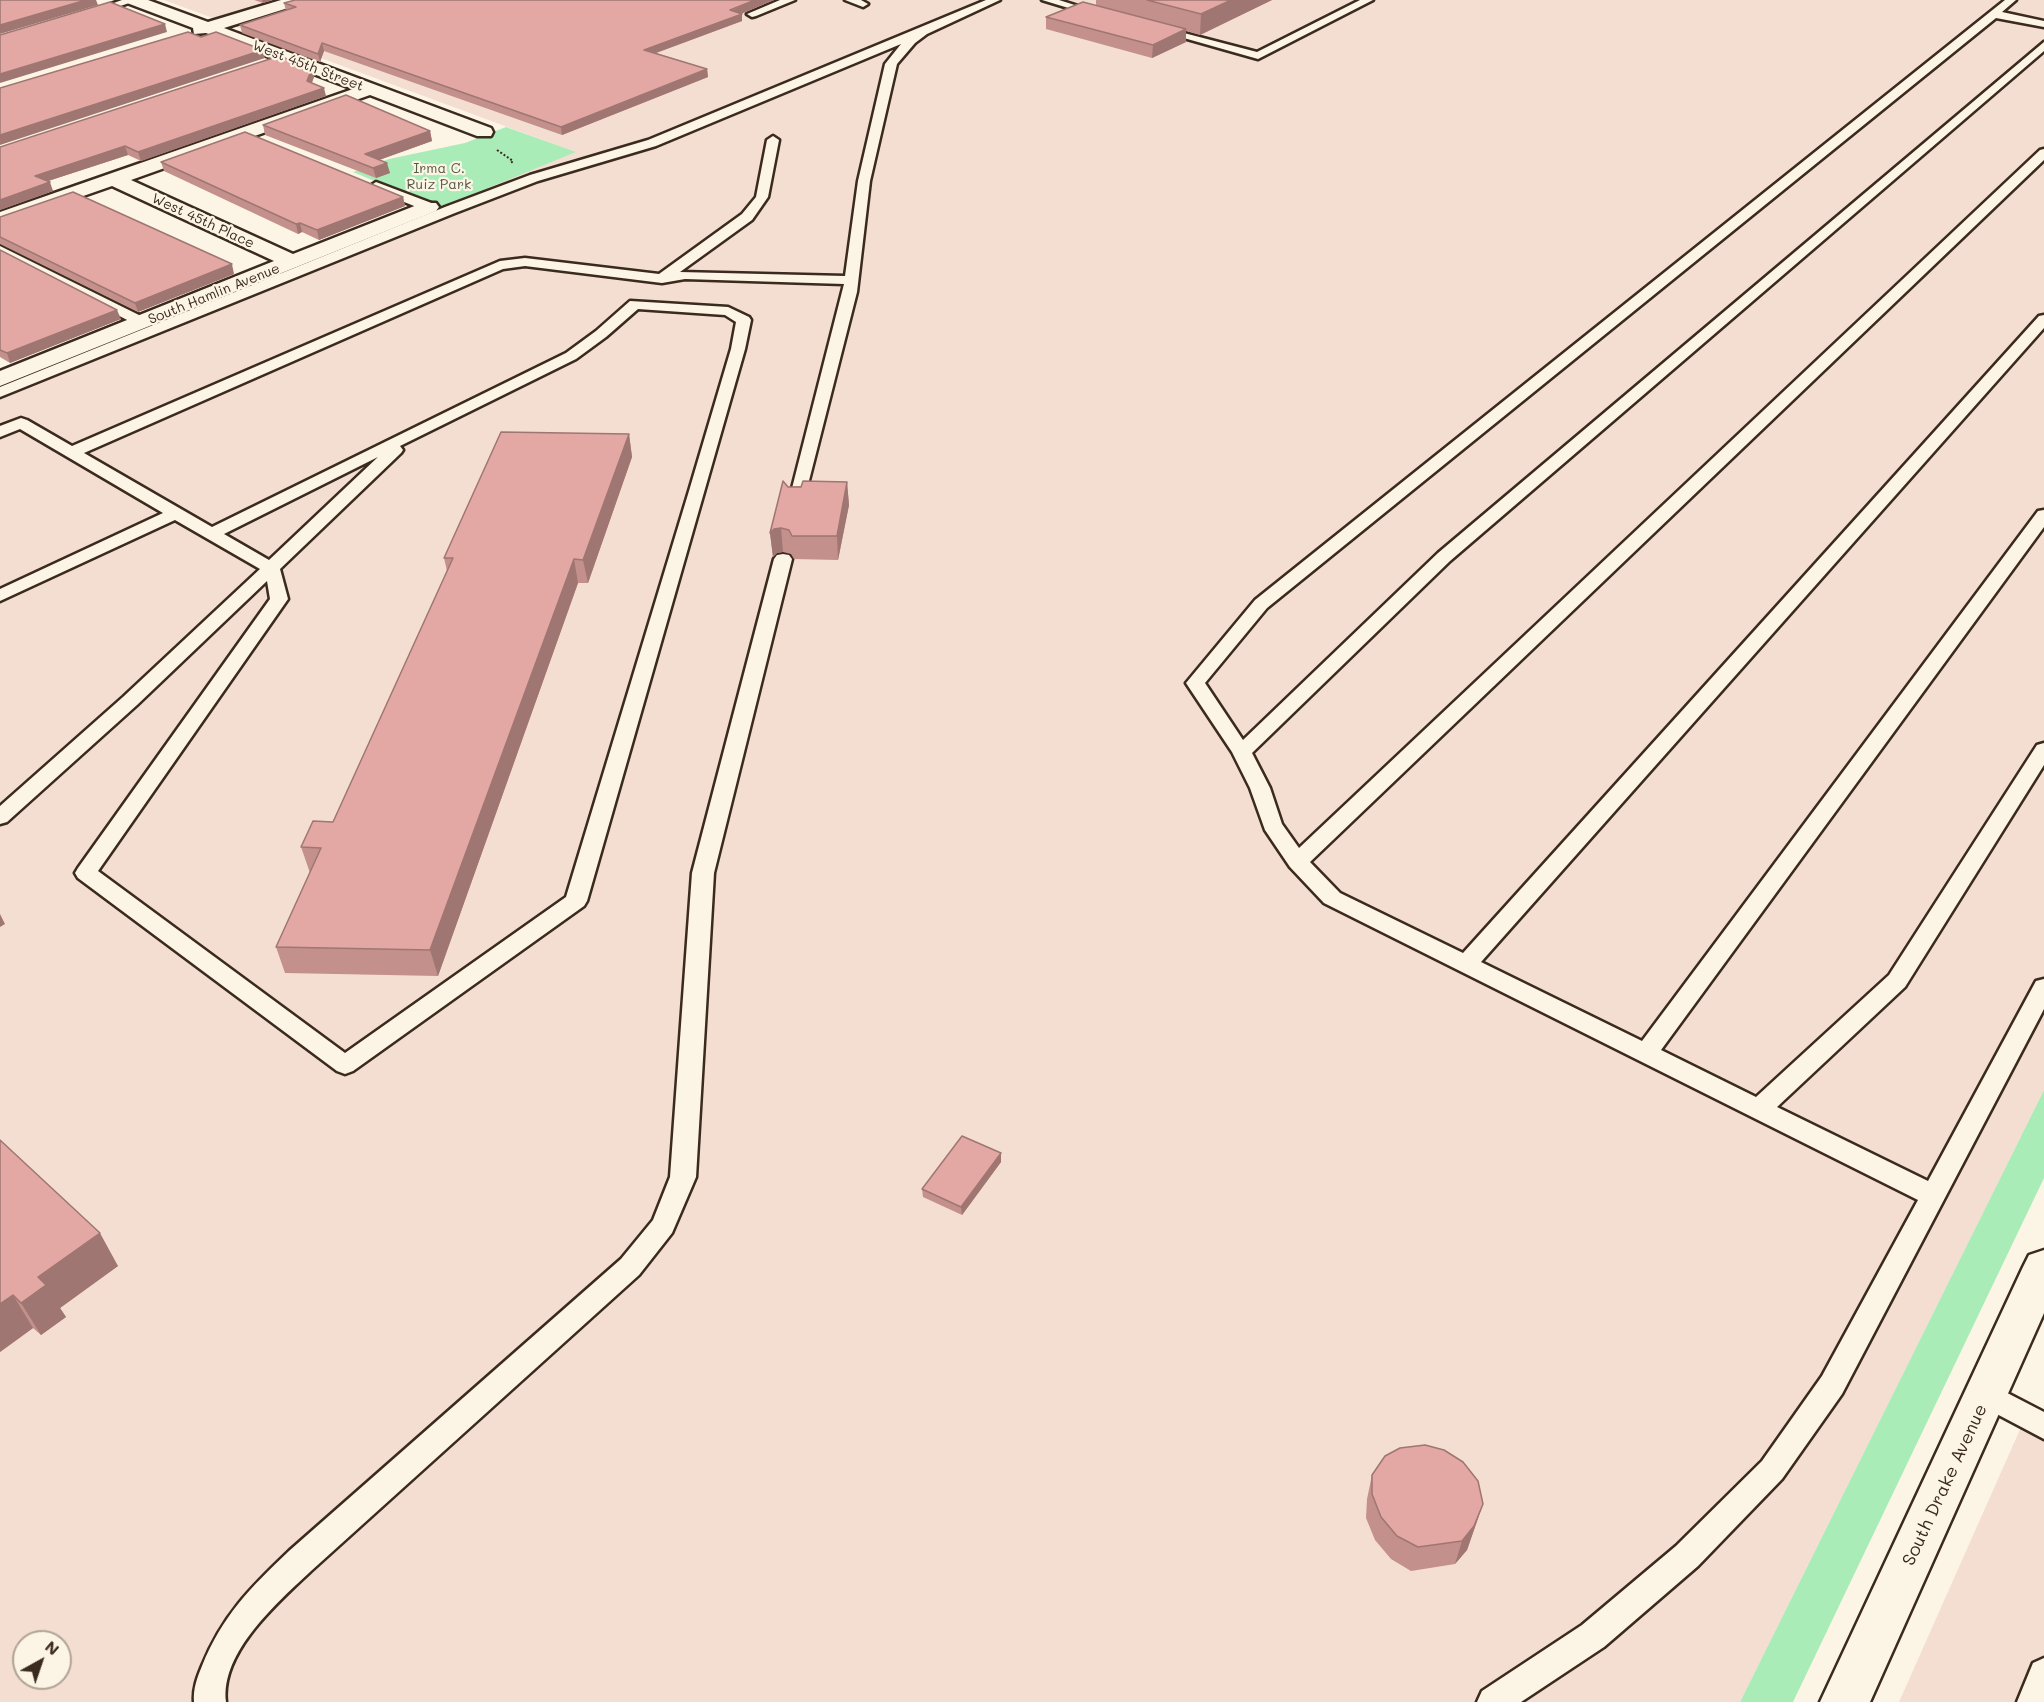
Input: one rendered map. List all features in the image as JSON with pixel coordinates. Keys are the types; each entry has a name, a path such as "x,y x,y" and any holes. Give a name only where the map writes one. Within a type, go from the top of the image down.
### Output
{"street":[{"name":"West 45th Street","path":"133,0 484,132"},
{"path":"185,34 298,0"},
{"path":"0,219 113,179 253,136 370,89"},
{"name":"West 45th Place","path":"113,179 293,262"},
{"name":"South Hamlin Avenue","path":"0,379 429,207"},
{"name":"South Drake Avenue","path":"1845,1702 2044,1267"}],"lane":[{"path":"78,16 133,0"},
{"path":"752,14 790,0"},
{"path":"850,0 863,4"},
{"path":"0,392 450,210 544,175 652,143 994,0"},
{"path":"1047,0 1112,17"},
{"path":"1145,26 1258,56 1368,0"},
{"path":"1932,1195 1332,898 1297,862 1272,825 1260,788 1242,752 1195,683 1261,604 2011,0"},
{"path":"1994,14 2044,24"},
{"path":"796,504 851,286 864,181 891,64 899,51 923,31"},
{"path":"1242,752 1444,557 2044,45"},
{"path":"263,64 285,57"},
{"path":"210,534 571,356 601,334 663,279 747,218 762,197 773,140"},
{"path":"1297,862 2044,153"},
{"path":"360,180 429,207"},
{"path":"0,250 142,322"},
{"path":"72,452 500,265 525,262 663,279 679,286 851,286"},
{"path":"0,432 21,423 271,568 279,599 86,873 345,1065 576,901 697,491 738,349 744,320 728,311 635,304"},
{"path":"1466,965 2044,319"},
{"path":"0,817 104,725 412,434"},
{"path":"0,596 176,513"},
{"path":"1645,1054 2044,516"},
{"path":"210,1702 208,1693 223,1648 248,1612 300,1561 630,1267 663,1226 683,1177 703,873 783,559"},
{"path":"1758,1110 1897,981 2044,749"},
{"path":"1493,1702 1593,1636 1687,1556 1772,1470 1832,1385 2044,987"},
{"path":"1986,1394 2044,1425"},
{"path":"2033,1702 2044,1674"}],"shaded area":[{"path":"164,0 2044,0 2044,1090 1740,1702 0,1702 0,386 575,152"},
{"path":"2026,1416 2044,1426 2044,1702 1899,1702"}],"green space":[{"name":"Irma C. Ruiz Park","path":"506,127 576,152 439,208 353,172 389,159 465,143"},
{"path":"2044,1090 2044,1178 1793,1702 1740,1702"}],"building":[{"path":"0,0 86,0 0,25"},
{"path":"295,0 755,0 730,10 742,14 644,50 707,69 561,127 322,43 318,54 240,25 296,7 284,3"},
{"path":"1147,0 1231,0 1201,14"},
{"path":"110,2 165,24 0,74 0,35"},
{"path":"1083,2 1186,29 1153,45 1046,17"},
{"path":"188,32 201,37 216,32 263,50 0,135 0,88"},
{"path":"279,56 312,68 307,81 324,88 138,152 125,146 35,176 50,182 0,200 0,147"},
{"path":"346,95 430,131 365,154 387,163 373,168 263,125"},
{"path":"245,132 403,197 317,230 300,223 296,224 161,162"},
{"path":"73,192 232,264 135,303 0,237 0,217"},
{"path":"0,250 117,310 7,353 0,350"},
{"path":"501,432 629,434 583,560 574,559 430,950 276,947 321,848 301,847 313,821 333,822 453,558 444,558"},
{"path":"783,481 788,487 801,487 803,481 847,482 837,536 792,536 789,530 781,528 774,529 770,533"},
{"path":"962,1136 1001,1153 961,1207 922,1189"},
{"path":"0,1140 100,1233 38,1277 46,1285 21,1303 13,1295 0,1304"},
{"path":"1425,1445 1444,1450 1463,1462 1478,1481 1483,1504 1474,1526 1462,1541 1418,1547 1397,1536 1381,1517 1372,1494 1372,1475 1385,1456 1400,1448"}]}
